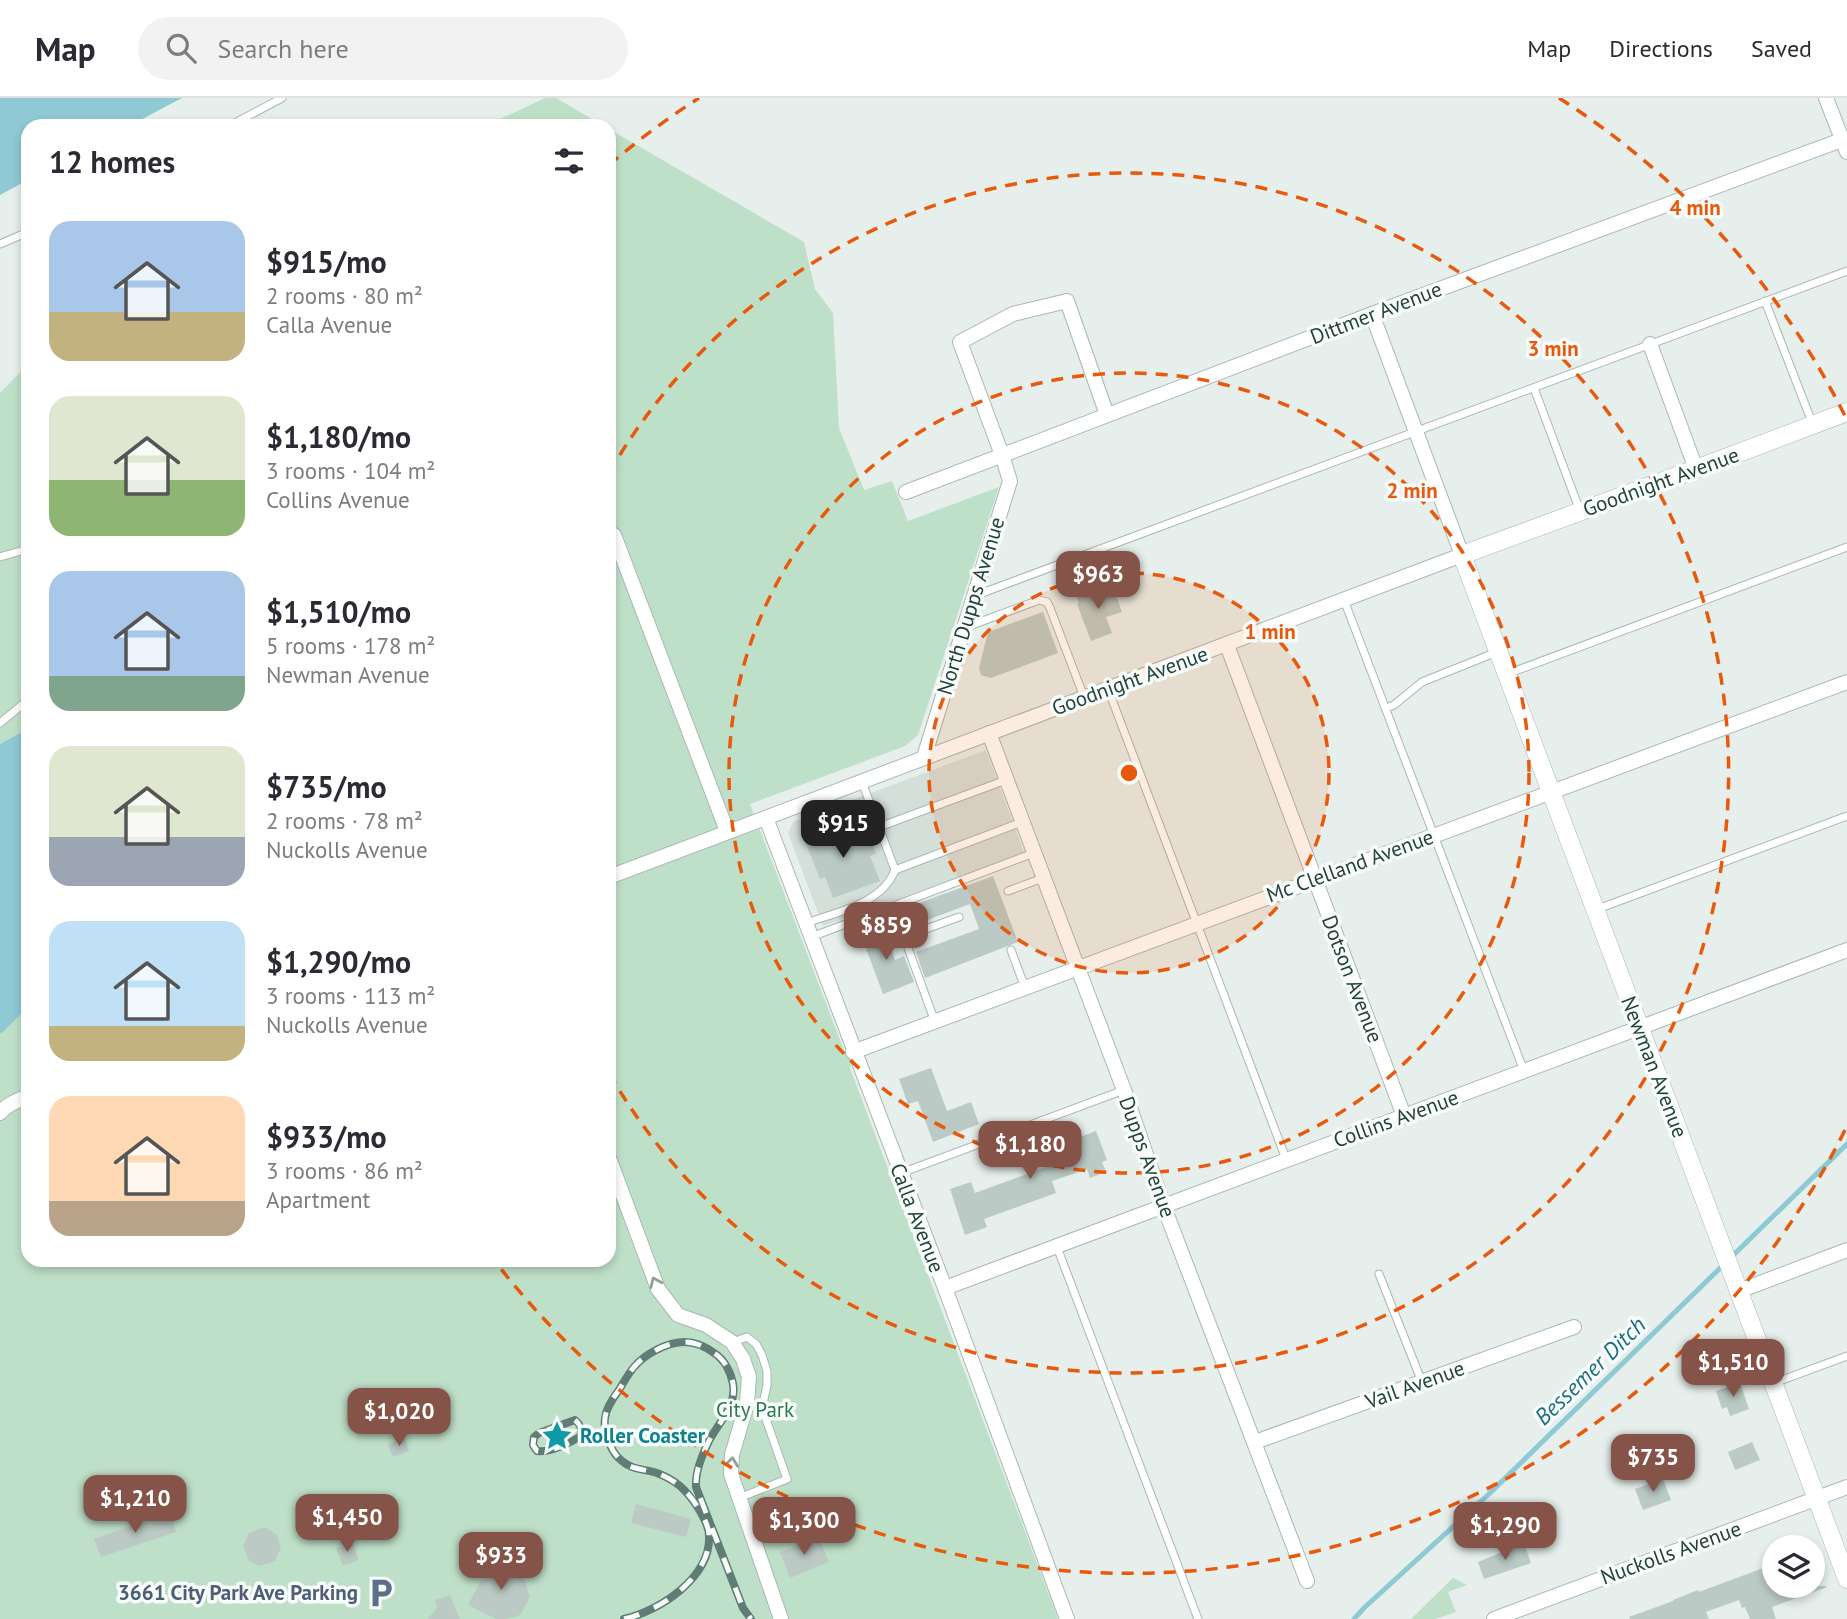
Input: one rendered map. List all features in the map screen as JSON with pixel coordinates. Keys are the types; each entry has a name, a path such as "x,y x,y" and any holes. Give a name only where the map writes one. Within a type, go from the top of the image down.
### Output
{"street":[{"path":"1826,98 1845,144"},
{"name":"Dittmer Avenue","path":"906,492 1372,314 1845,144"},
{"name":"North Dupps Avenue","path":"924,757 1010,481 960,342 1013,314 1068,301 1107,415"},
{"path":"1372,314 1462,555"},
{"path":"1650,344 1696,469"},
{"name":"Goodnight Avenue","path":"616,874 1847,412"},
{"path":"616,540 727,831"},
{"name":"Newman Avenue","path":"1462,555 1847,1579"},
{"name":"Dotson Avenue","path":"1227,645 1404,1116"},
{"name":"Mc Clelland Avenue","path":"853,1052 1847,682"},
{"name":"Dupps Avenue","path":"989,733 1124,1090 1164,1207 1307,1581"},
{"name":"Calla Avenue","path":"766,818 945,1288 1067,1619"},
{"name":"Collins Avenue","path":"945,1288 1847,950"},
{"path":"1,1111 21,1100"},
{"path":"616,1177 658,1289 678,1315 706,1325 733,1342 743,1359 749,1377 747,1403 732,1455 730,1474 782,1619"},
{"path":"1739,1291 1847,1250"},
{"name":"Vail Avenue","path":"1255,1443 1574,1327"},
{"name":"Nuckolls Avenue","path":"1494,1619 1847,1487"}],"lane":[{"path":"242,119 282,98"},
{"path":"0,244 21,235"},
{"path":"974,596 1847,271"},
{"path":"1765,301 1813,425"},
{"path":"1534,388 1580,512"},
{"path":"1506,674 1847,547"},
{"path":"0,557 21,551"},
{"path":"964,628 1039,600 1047,602 1084,698"},
{"path":"1344,600 1524,1071"},
{"path":"1386,708 1394,705 1422,682 1498,652"},
{"path":"1108,689 1286,1159"},
{"path":"0,723 21,706"},
{"path":"879,827 1006,780"},
{"path":"808,930 866,901 891,881 895,870 861,781"},
{"path":"1595,910 1847,816"},
{"path":"895,870 1022,822"},
{"path":"808,930 870,915 1034,853"},
{"path":"1008,891 1043,878"},
{"path":"866,901 870,915"},
{"path":"935,1021 904,937 959,917"},
{"path":"1012,950 1025,988"},
{"path":"900,1174 1124,1090"},
{"path":"1057,1247 1198,1619"},
{"path":"1379,1274 1422,1382"},
{"path":"733,1342 747,1337 756,1344 762,1355 767,1371 767,1385 762,1408 787,1479 739,1498"},
{"path":"1774,1384 1847,1356"}],"shaded area":[{"path":"986,750 1024,853 823,926 788,833 793,822"}],"green space":[{"path":"545,98 556,98 592,119 500,119"},
{"name":"City Park","path":"616,133 804,242 815,289 833,313 839,428 864,490 892,481 908,521 999,487 918,735 905,746 750,804 845,1053 852,1058 850,1068 1058,1619 0,1619 0,393 21,371 21,1267 616,1267"},
{"path":"1453,1578 1467,1585 1448,1592 1456,1612 1436,1619 1411,1619"}],"water":[{"path":"0,98 182,98 142,119 21,119 21,184 0,195"},
{"path":"21,733 21,1014 0,1033 0,744"}],"building":[{"path":"1113,587 1122,612 1106,617 1112,633 1091,641 1076,595 1093,588 1095,594"},
{"path":"1043,612 1058,653 991,678 981,675 979,668 988,632"},
{"path":"831,825 836,839 860,830 863,837 869,835 876,854 870,856 880,881 833,898 825,877 820,879 803,836"},
{"path":"993,876 1018,942 925,978 916,952 979,929 970,904 903,929 897,911"},
{"path":"883,926 895,960 904,956 914,982 883,994 861,935"},
{"path":"931,1068 947,1111 971,1102 979,1124 933,1142 918,1101 908,1104 899,1079"},
{"path":"1069,1131 1072,1140 1096,1131 1107,1160 1102,1162 1106,1172 1090,1178 1087,1169 1052,1181 1056,1193 984,1219 987,1227 965,1235 950,1189 971,1182 975,1193 1051,1165 1043,1140"},
{"path":"1740,1383 1749,1409 1730,1416 1727,1407 1722,1409 1716,1391"},
{"path":"405,1439 409,1451 393,1457 388,1444"},
{"path":"1752,1442 1760,1460 1735,1470 1728,1452"},
{"path":"1663,1479 1671,1500 1643,1510 1635,1489"},
{"path":"636,1504 691,1519 686,1537 631,1523"},
{"path":"170,1513 176,1532 101,1557 94,1539"},
{"path":"264,1527 276,1534 281,1547 275,1561 260,1566 249,1561 243,1546 249,1533"},
{"path":"819,1537 829,1562 790,1578 780,1552"},
{"path":"352,1542 359,1560 343,1566 336,1548"},
{"path":"1524,1543 1531,1563 1484,1579 1478,1562"},
{"path":"495,1553 500,1564 523,1576 530,1597 520,1615 507,1619 496,1619 468,1605"},
{"path":"1762,1568 1762,1598 1797,1598 1772,1607 1776,1619 1750,1619 1739,1600 1706,1612 1709,1619 1629,1617 1698,1590 1699,1592"},
{"path":"450,1595 460,1619 428,1619 437,1607 435,1600"}],"waterway":[{"name":"Bessemer Ditch","path":"1354,1619 1490,1493 1847,1144"}],"railway":[{"path":"624,1619 653,1608 681,1590 702,1565 707,1551 707,1526 689,1495 666,1477 634,1468 622,1461 611,1448 605,1430 608,1407 634,1367 657,1350 685,1342 700,1345 718,1356 732,1379 732,1400 704,1452 696,1487 743,1608 751,1619"},
{"path":"575,1420 581,1427 581,1436 554,1449 537,1451 533,1445 534,1437 575,1420"}],"place":[{"name":"Roller Coaster","path":"557,1436"},
{"name":"3661 City Park Ave Parking","path":"381,1593"}]}
